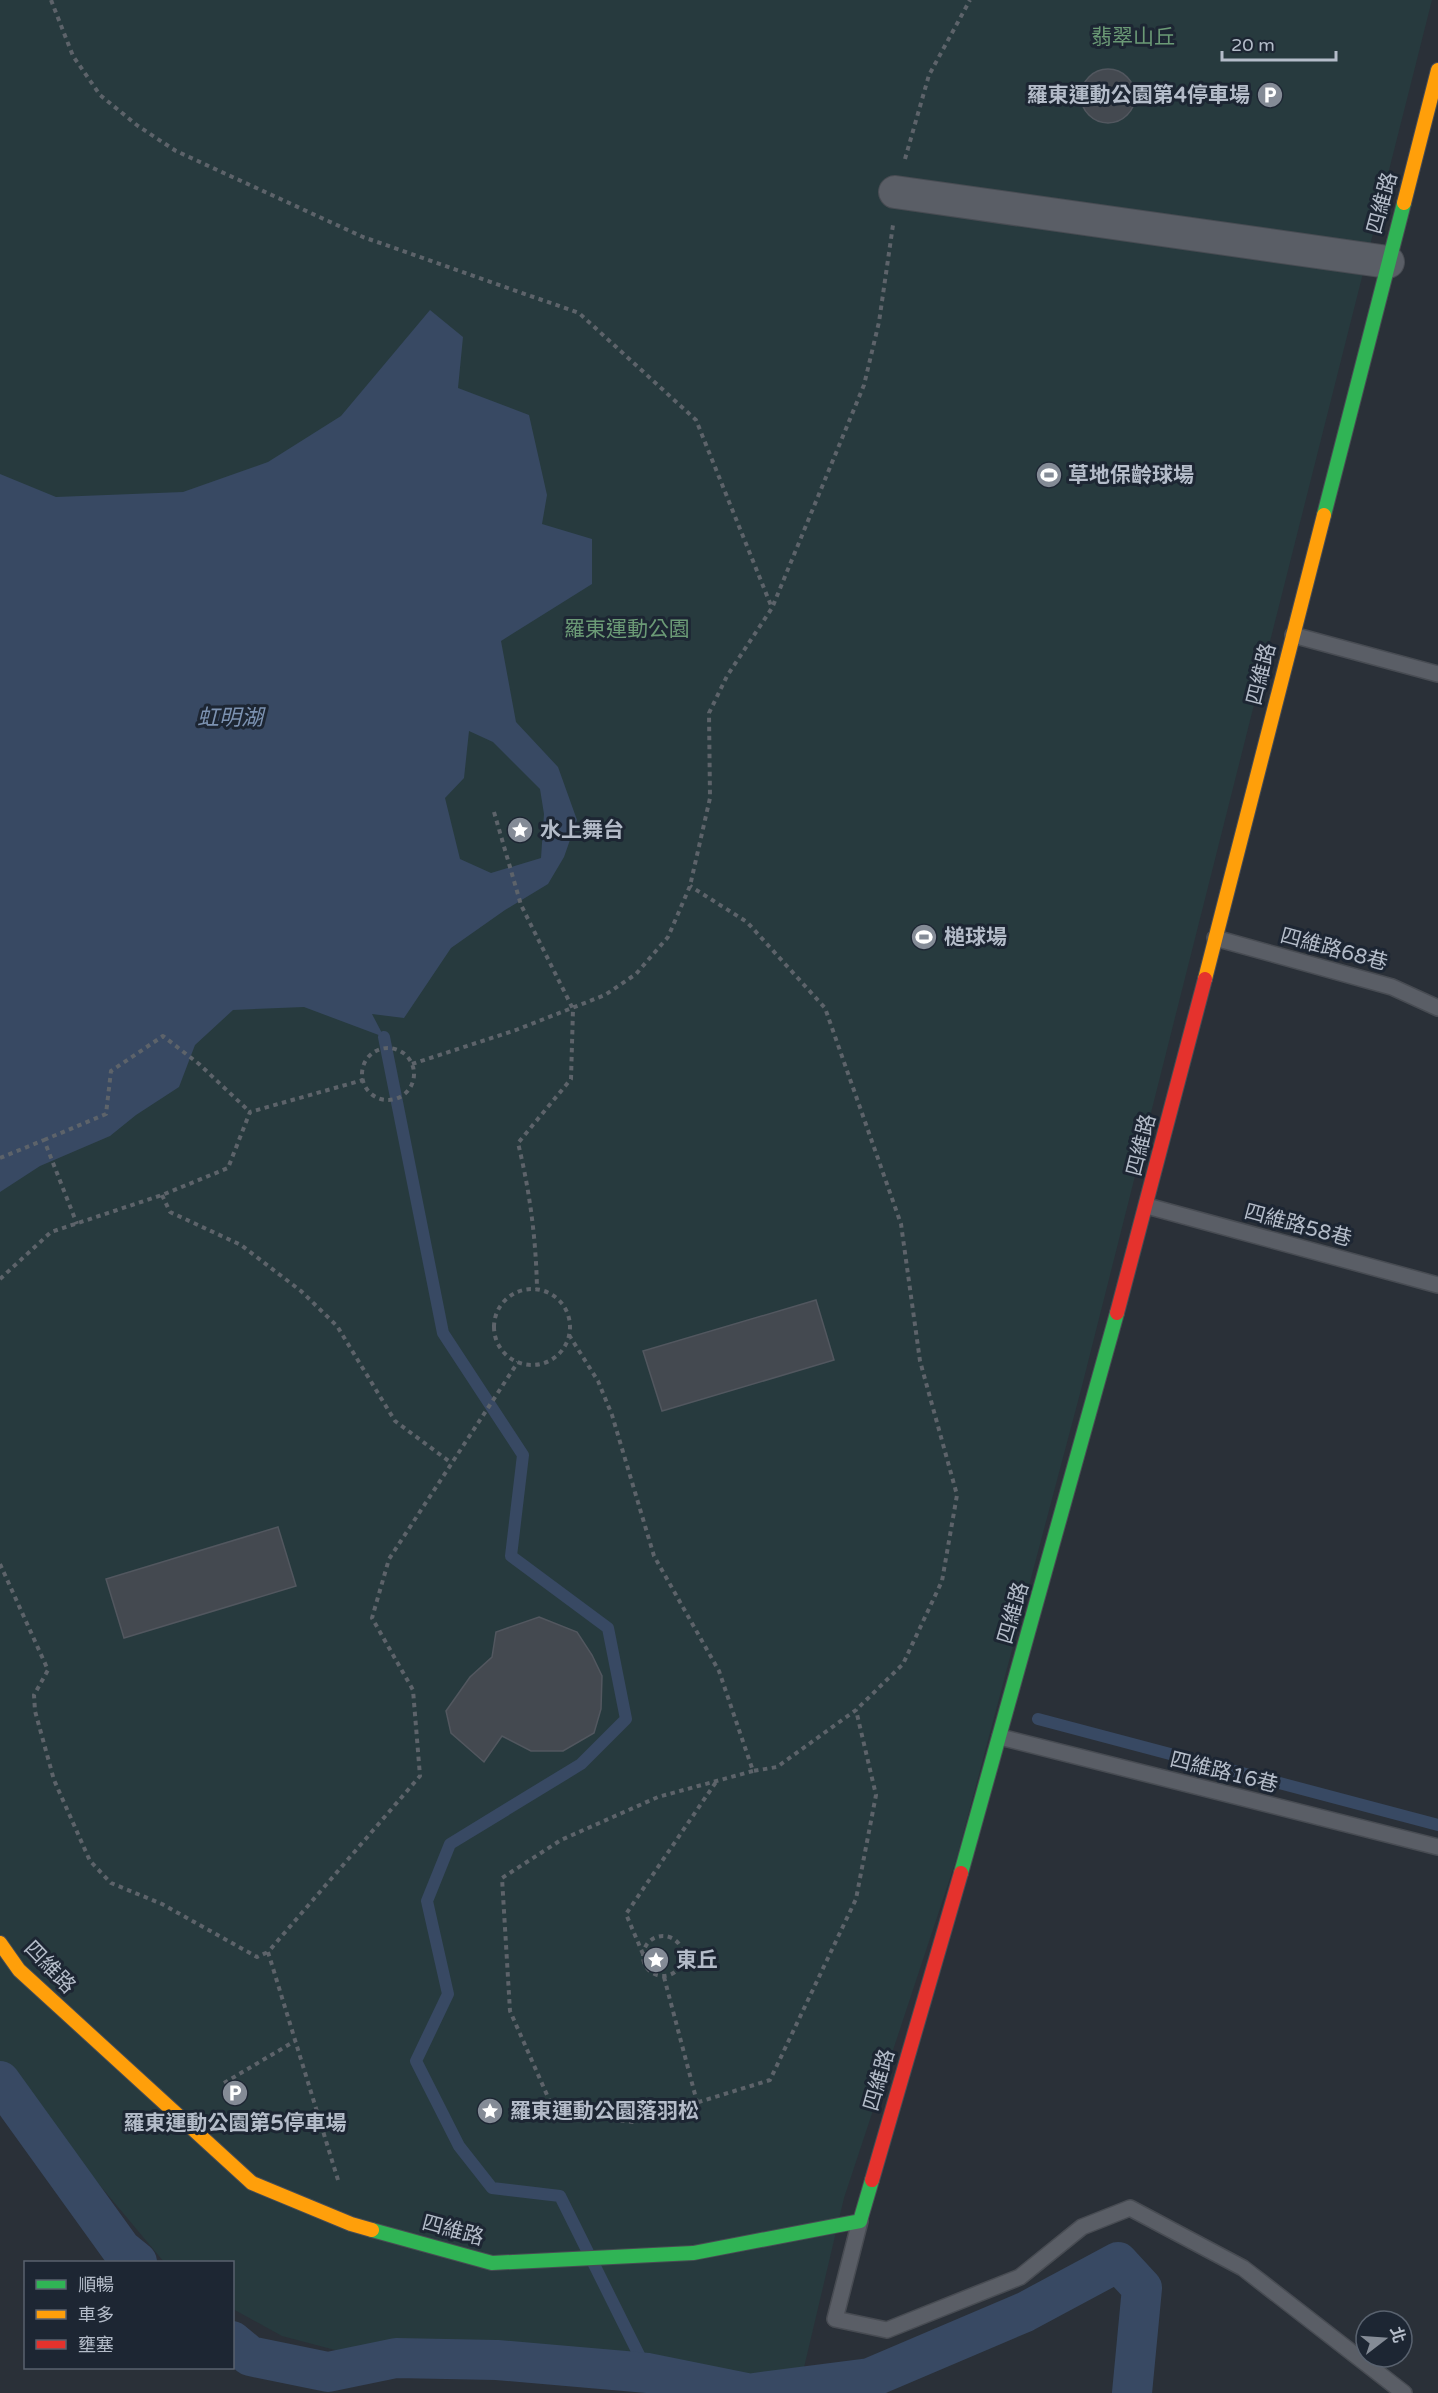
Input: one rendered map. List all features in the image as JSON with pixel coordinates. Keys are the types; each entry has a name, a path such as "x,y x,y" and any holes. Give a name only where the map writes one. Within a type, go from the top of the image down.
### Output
{"street":[{"name":"四維路","path":"0,1943 19,1970 252,2183 351,2224 492,2263 693,2253 860,2221 1000,1737 1148,1206 1438,70"},
{"path":"896,192 1388,262"}],"lane":[{"path":"1293,635 1438,674"},
{"name":"四維路68巷","path":"1215,938 1392,987 1438,1008"},
{"name":"四維路58巷","path":"1148,1206 1438,1285"},
{"name":"四維路16巷","path":"1000,1737 1438,1847"},
{"path":"860,2221 835,2319 887,2330 898,2326 1020,2277 1082,2227 1130,2208 1243,2268 1404,2393"}],"path":[{"path":"51,0 73,56 100,95 138,126 176,151 363,237 579,313 696,420 772,608"},
{"path":"412,1064 573,1010 604,996 636,974 668,937 690,886 710,798 709,713 727,676 772,608 864,385 879,322 890,256 896,192 929,75 970,0"},
{"path":"494,812 522,905 573,1010 571,1079 518,1143 528,1186 536,1248 537,1289"},
{"path":"690,886 747,922 825,1008 901,1224 920,1361 957,1496 942,1581 903,1664 856,1710 777,1767 658,1797 561,1840 502,1878 510,2011 555,2114 634,2122 770,2080 856,1899 876,1795 856,1710"},
{"path":"0,1158 106,1114 111,1071 164,1036 199,1064 250,1112"},
{"path":"392,1048 400,1051 412,1064 413,1081 409,1088 396,1098 379,1098 366,1088 363,1080 364,1063 376,1051 392,1048"},
{"path":"250,1112 314,1092 363,1080"},
{"path":"0,1280 51,1232 162,1195 228,1168 250,1112"},
{"path":"44,1140 77,1224"},
{"path":"162,1195 170,1212 241,1245 301,1292 337,1326 395,1421 450,1462"},
{"path":"537,1289 549,1292 566,1310 570,1322 565,1347 546,1363 533,1365 518,1362 501,1349 495,1338 496,1313 512,1294 537,1289"},
{"path":"569,1335 598,1381 612,1415 654,1556 719,1671 753,1772"},
{"path":"0,1564 48,1670 34,1695 35,1711 54,1780 90,1861 111,1883 172,1909 257,1957 268,1952 420,1776 413,1690 372,1618 389,1559 450,1462 503,1388 518,1362"},
{"path":"643,1954 649,1942 661,1936 674,1938 684,1955 680,1968 676,1973 664,1977 651,1973 643,1961 643,1954 626,1914 716,1782"},
{"path":"268,1952 351,2224"},
{"path":"664,1977 698,2103"},
{"path":"224,2083 295,2041"}],"green space":[{"name":"羅東運動公園","path":"0,0 1432,0 1082,1386 957,1857 844,2198 798,2393 633,2361 411,2370 282,2336 234,2310 234,2261 163,2261 0,2066"}],"water":[{"name":"虹明湖","path":"430,310 463,337 458,388 529,415 547,495 542,524 592,539 592,584 501,641 516,722 558,767 577,820 564,857 548,884 505,910 451,948 404,1018 372,1014 384,1037 304,1007 233,1010 195,1045 179,1087 136,1115 110,1136 40,1166 0,1192 0,474 56,497 183,492 268,462 341,416","holes":["469,731 493,742 540,789 544,814 541,858 491,873 460,859 445,798 464,778"]}],"building":[{"path":"1108,69 1118,71 1127,77 1133,86 1135,96 1133,106 1127,115 1118,121 1108,123 1098,121 1089,115 1083,106 1081,96 1083,86 1089,77 1098,71"},
{"path":"816,1300 834,1360 662,1411 643,1351"},
{"path":"278,1527 296,1586 124,1638 106,1579"},
{"path":"539,1617 577,1632 602,1676 601,1709 594,1733 563,1751 531,1751 502,1736 484,1762 451,1733 446,1711 470,1677 492,1657 496,1632"}],"waterway":[{"path":"384,1037 443,1333 523,1455 511,1556 608,1628 626,1719 581,1764 450,1844 427,1901 448,1994 416,2061 459,2146 492,2188 560,2196 648,2373"},
{"path":"1038,1719 1438,1825"},
{"path":"0,2081 121,2249 136,2261"},
{"path":"754,2393 870,2378 1025,2312 1118,2262 1142,2288 1132,2393"},
{"path":"234,2343 250,2356 328,2372 396,2358 497,2360 648,2373 747,2393"}],"traffic: fast":[{"path":"1324,515 1404,203"},
{"path":"961,1873 1117,1313"},
{"path":"372,2230 492,2263 693,2253 860,2221 872,2180"}],"traffic: slow":[{"path":"1404,203 1438,70"},
{"path":"1205,979 1324,515"},
{"path":"0,1943 19,1970 252,2183 351,2224 372,2230"}],"traffic: jam":[{"path":"1117,1313 1205,979"},
{"path":"872,2180 961,1873"}],"place":[{"name":"羅東運動公園第4停車場","path":"1270,95"},
{"name":"草地保齡球場","path":"1049,475"},
{"name":"水上舞台","path":"520,830"},
{"name":"槌球場","path":"924,937"},
{"name":"東丘","path":"656,1960"},
{"name":"羅東運動公園第5停車場","path":"235,2093"},
{"name":"羅東運動公園落羽松","path":"490,2111"}],"park label":[{"name":"翡翠山丘","path":"1133,37"}]}
